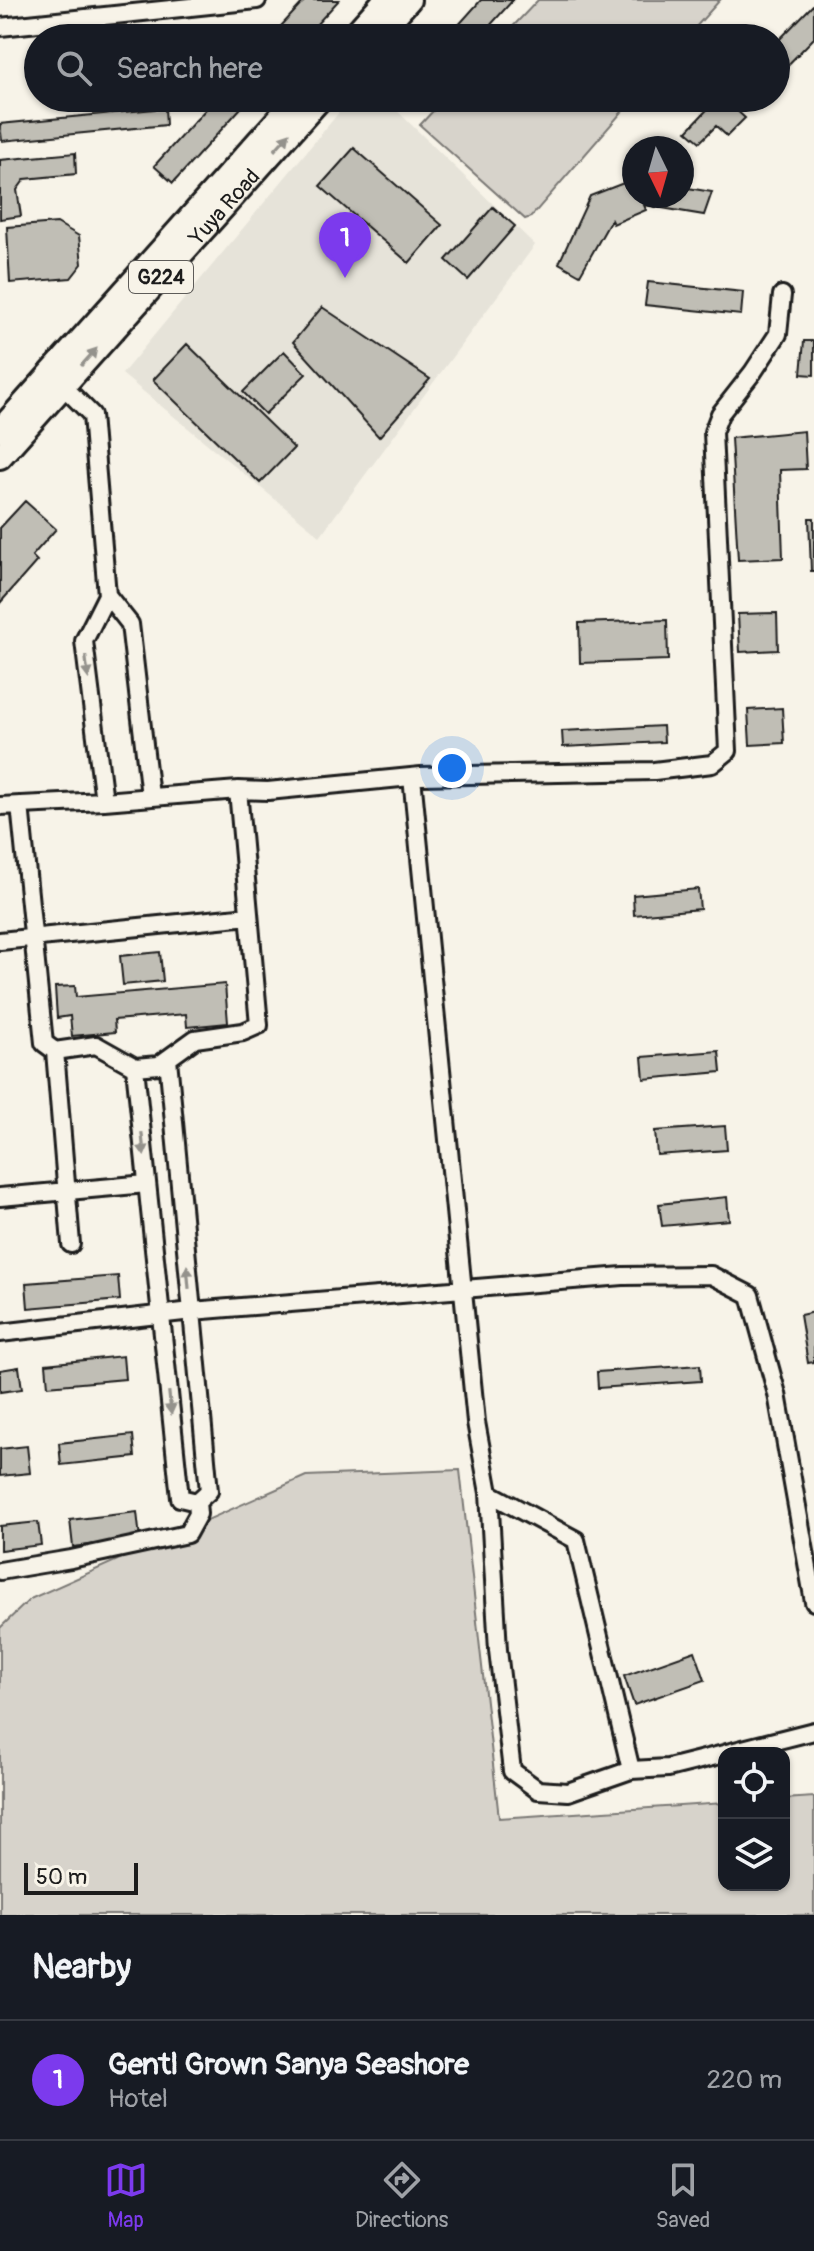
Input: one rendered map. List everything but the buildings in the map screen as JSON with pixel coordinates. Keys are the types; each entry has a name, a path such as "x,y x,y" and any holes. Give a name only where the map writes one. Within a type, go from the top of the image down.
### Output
{"highway":[{"path":"364,24 385,0"},
{"path":"388,24 409,0"},
{"name":"Yuya Road","path":"0,430 284,112"},
{"name":"Yuya Road","path":"0,457 308,112"}],"lane":[{"path":"25,24 192,4 257,0"},
{"path":"0,27 24,24"},
{"path":"0,806 238,790 268,791 412,777 654,771 712,764 728,751 713,432 720,414 778,334 782,295"},
{"path":"63,386 92,415 107,595 84,641 104,801"},
{"path":"107,595 130,624 150,796"},
{"path":"412,777 476,1422 489,1493 498,1650 512,1771 538,1790 568,1792 631,1770 668,1768 718,1755"},
{"path":"20,805 44,1043 55,1051 96,1045 135,1067 159,1065 195,1039 243,1032 259,1025 238,790"},
{"path":"0,941 249,916"},
{"path":"55,1051 71,1244"},
{"path":"168,1059 209,1491 197,1502"},
{"path":"135,1067 180,1498 197,1502"},
{"path":"0,1197 147,1184"},
{"path":"0,1333 192,1311 623,1276 711,1275 750,1295 777,1394 814,1602"},
{"path":"489,1493 576,1540 631,1770"},
{"path":"0,1571 187,1534 198,1514 197,1502"},
{"path":"750,1747 814,1731"}],"shaded area":[{"path":"538,0 720,0 699,24 515,24"},
{"path":"339,112 398,112 535,245 320,536 122,374"},
{"path":"432,112 622,112 531,217 525,219 420,125"},
{"path":"460,1470 499,1818 718,1803 718,1891 790,1891 790,1799 814,1797 814,1915 0,1915 0,1628 30,1599 306,1476"}],"place":[{"name":"Gentl Grown Sanya Seashore","path":"345,278"}]}
